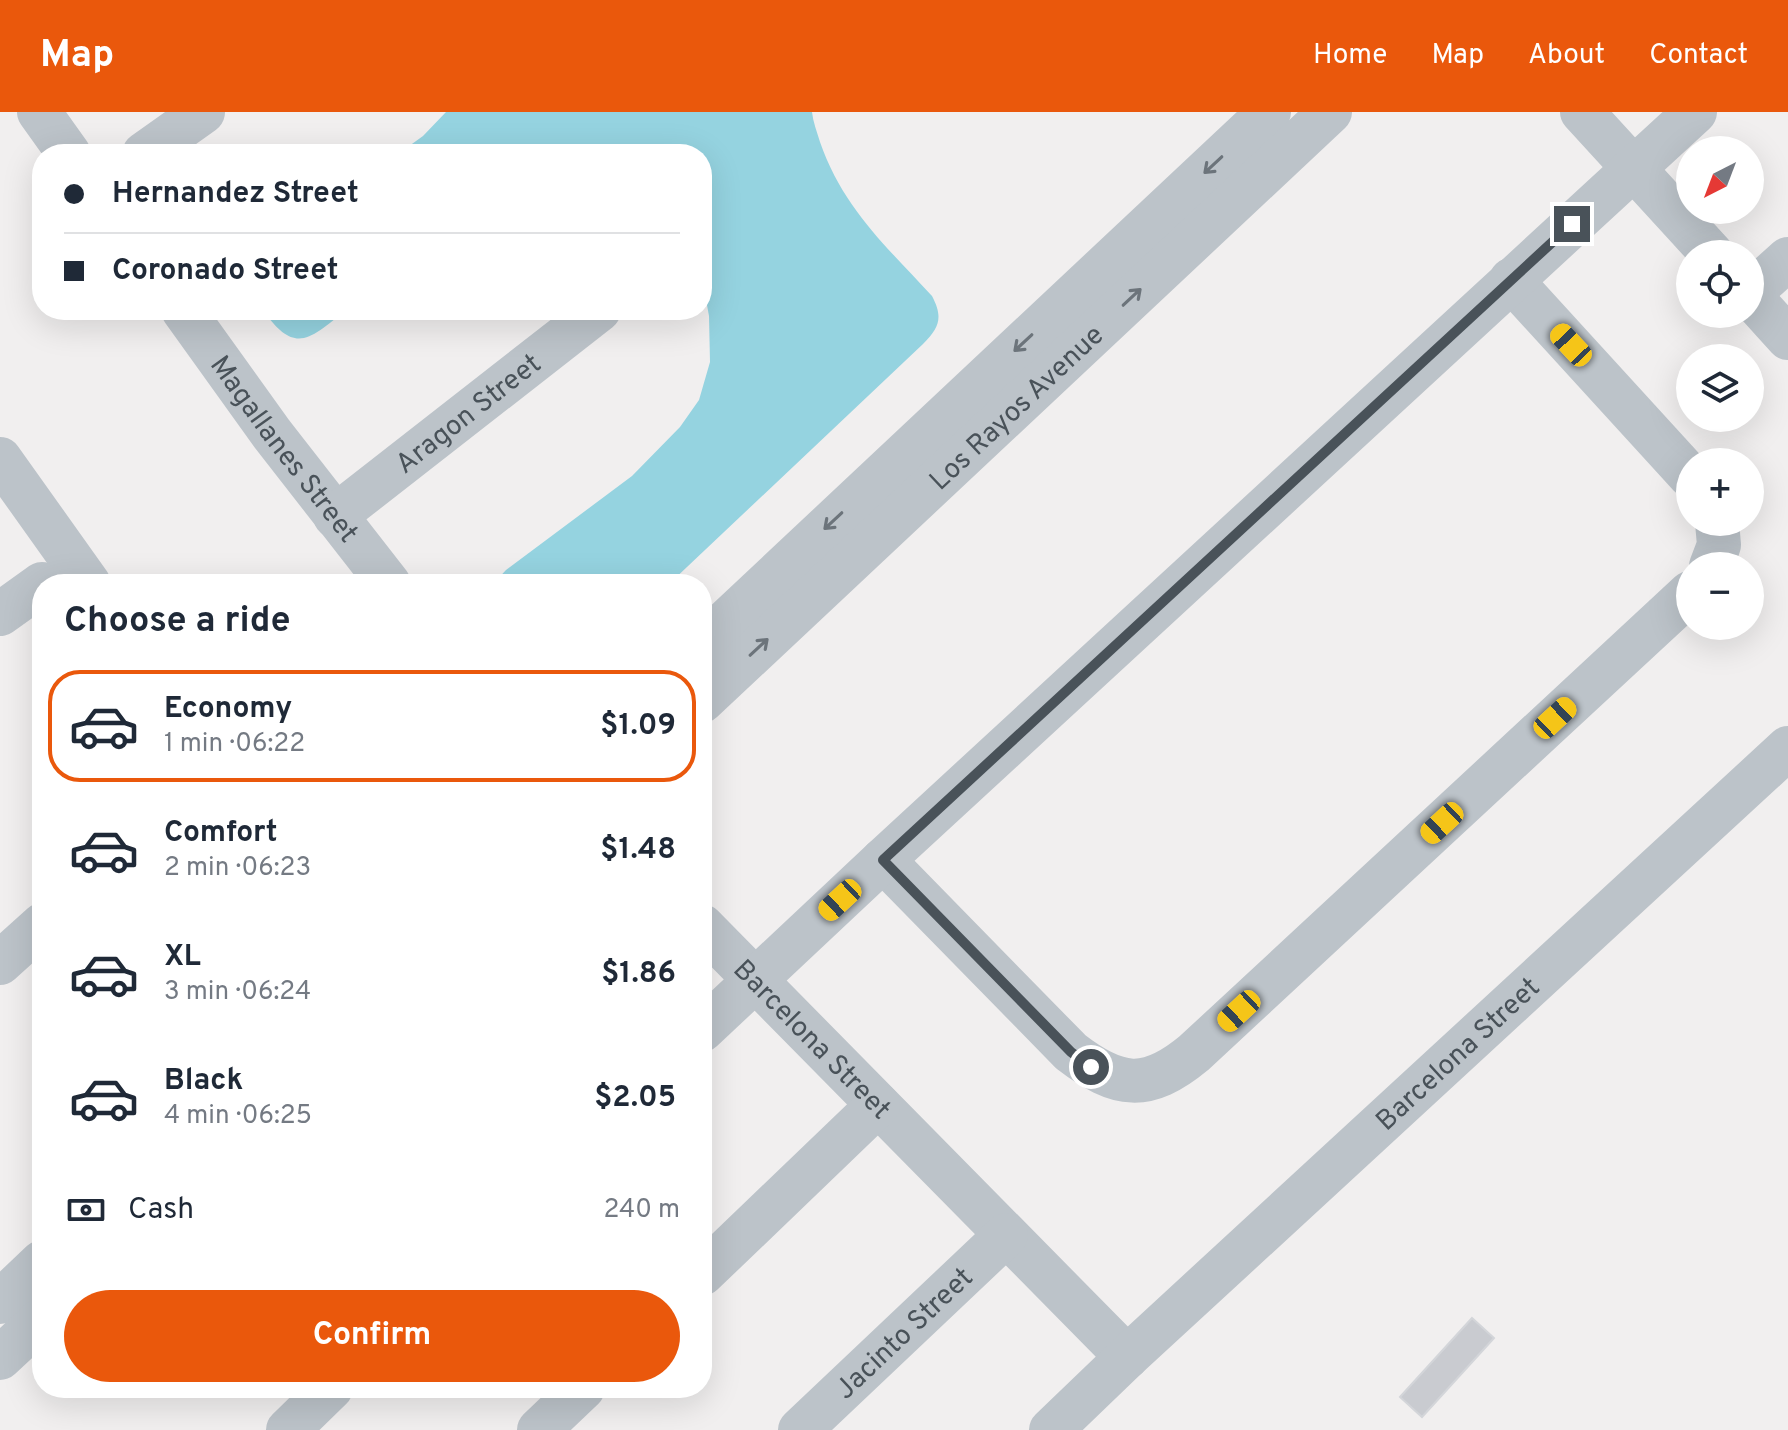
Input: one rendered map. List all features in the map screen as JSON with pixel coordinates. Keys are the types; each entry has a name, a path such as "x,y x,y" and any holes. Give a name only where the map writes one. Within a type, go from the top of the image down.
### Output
{"street":[{"path":"39,112 62,144"},
{"path":"158,144 203,112"},
{"name":"Los Rayos Avenue","path":"712,635 1269,112"},
{"name":"Los Rayos Avenue","path":"712,692 1330,112"},
{"path":"1582,112 1699,240"},
{"path":"712,1020 1695,112"},
{"path":"1764,281 1788,259"},
{"path":"1511,280 1676,461"},
{"path":"1764,310 1788,338"},
{"name":"Magallanes Street","path":"190,320 381,574"},
{"name":"Aragon Street","path":"335,516 586,320"},
{"path":"0,459 59,574"},
{"path":"0,614 32,596"},
{"path":"883,860 1071,1052 1091,1067 1114,1078 1135,1081 1158,1077 1176,1068 1194,1053 1676,606"},
{"name":"Barcelona Street","path":"1051,1430 1788,748"},
{"path":"0,963 32,934"},
{"name":"Barcelona Street","path":"712,936 1127,1357"},
{"path":"712,1264 878,1105"},
{"name":"Jacinto Street","path":"800,1430 1006,1235"},
{"path":"0,1302 32,1272"},
{"path":"0,1358 32,1328"},
{"path":"288,1430 321,1398"},
{"path":"539,1430 573,1398"}],"water":[{"path":"446,112 812,112 830,166 853,207 932,296 938,310 938,322 923,344 680,574 502,574 632,476 680,427 699,400 710,362 712,144 412,144"},
{"path":"271,320 333,320 303,338 294,338"}],"building":[{"path":"1472,1318 1494,1338 1422,1417 1400,1397"}],"route":[{"path":"1091,1067 1071,1052 883,860 1572,224"}]}
